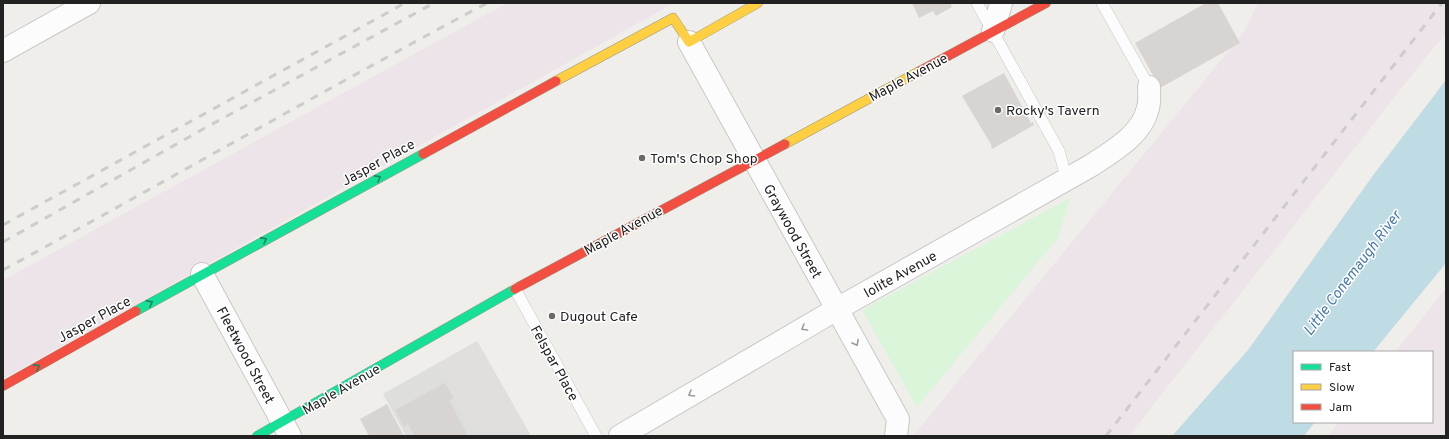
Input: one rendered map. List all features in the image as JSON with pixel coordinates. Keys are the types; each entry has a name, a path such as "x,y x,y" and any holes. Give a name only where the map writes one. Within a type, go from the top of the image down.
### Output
{"main road":[{"path":"689,42 758,3"},
{"name":"Maple Avenue","path":"257,436 286,429 515,289 1046,3"},
{"name":"Jasper Place","path":"3,386 202,274 673,18 689,42"}],"street":[{"path":"3,51 89,3"},
{"path":"993,31 1001,3"},
{"name":"Graywood Street","path":"689,42 753,160 837,309 897,428"},
{"name":"Iolite Avenue","path":"620,436 837,309 1067,181 1124,144 1140,124 1148,109 1149,86"},
{"name":"Fleetwood Street","path":"202,274 286,429"}],"lane":[{"path":"977,3 1058,151 1067,181"},
{"path":"1102,3 1149,86"},
{"name":"Felspar Place","path":"515,289 596,436"}],"shaded area":[{"path":"507,3 674,3 3,379 3,280"},
{"path":"1258,3 1446,3 1446,34 1430,52 1129,436 913,436 1244,32"},
{"path":"1446,288 1446,436 1328,436 1338,423 1433,423 1433,351 1396,351"},
{"path":"477,341 531,436 406,436 383,394"},
{"path":"477,341 531,436 476,436 435,365"}],"green space":[{"path":"1070,198 1058,238 917,407 862,310"}],"water":[{"name":"Little Conemaugh River","path":"1446,80 1446,263 1374,351 1293,351 1293,423 1314,423 1304,436 1172,436 1248,350 1374,174"}],"building":[{"path":"912,3 950,3 952,7 936,16 933,11 919,18"},
{"path":"1206,3 1218,3 1240,43 1160,88 1135,43"},
{"name":"Rocky's Tavern","path":"1004,73 1031,123 1033,122 1034,125 992,149 992,146 962,96"},
{"path":"445,383 454,398 449,400 468,436 415,436 408,424 404,426 395,410"},
{"path":"387,404 404,436 369,436 360,419"}],"railway":[{"path":"3,225 405,3"},
{"path":"3,242 205,128 434,3"},
{"path":"3,270 487,3"},
{"path":"1106,436 1442,3"}],"traffic: fast":[{"path":"136,311 423,154"},
{"path":"257,436 515,289"}],"traffic: slow":[{"path":"556,81 673,18 689,42 758,3"},
{"path":"785,144 920,71"}],"traffic: jam":[{"path":"920,71 1046,3"},
{"path":"423,154 556,81"},
{"path":"515,289 785,144"},
{"path":"3,386 136,311"}],"place":[{"name":"Rocky's Tavern","path":"998,110"},
{"name":"Tom's Chop Shop","path":"642,158"},
{"name":"Dugout Cafe","path":"552,316"}]}
